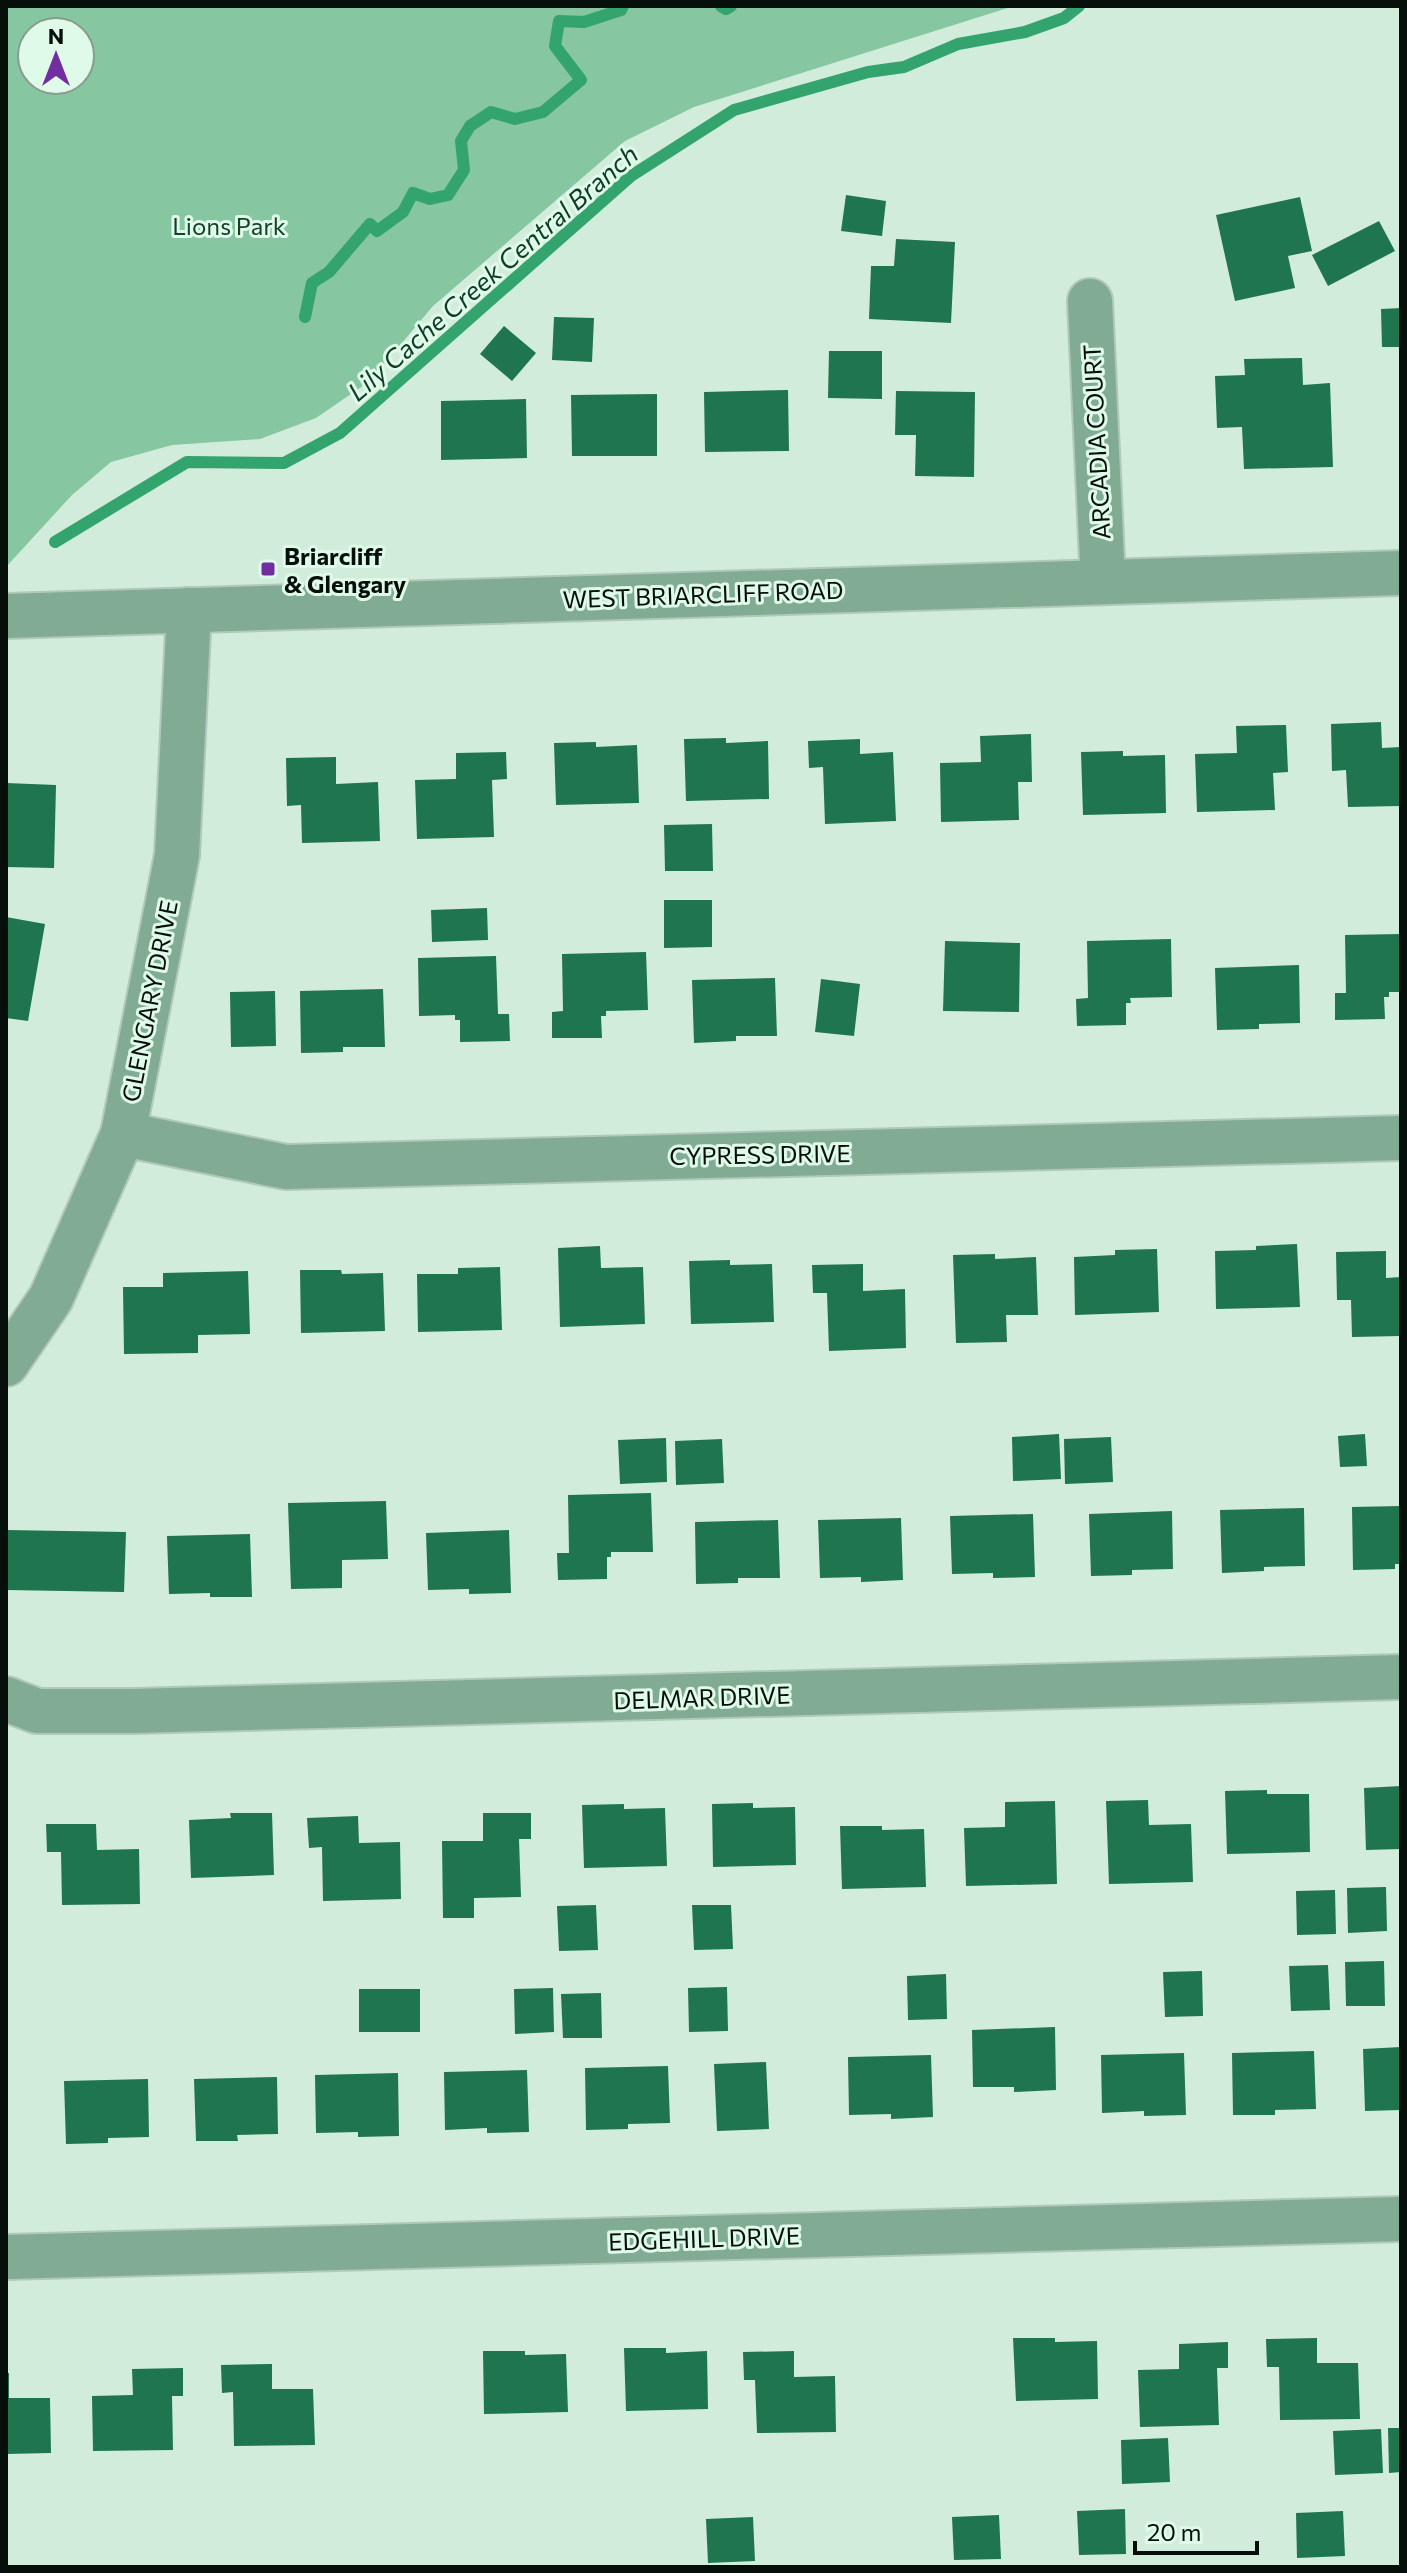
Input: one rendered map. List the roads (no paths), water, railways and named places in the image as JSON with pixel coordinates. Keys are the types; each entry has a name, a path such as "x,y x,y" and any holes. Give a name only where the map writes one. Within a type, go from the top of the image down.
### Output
{"street":[{"name":"ARCADIA COURT","path":"1090,301 1103,582"},
{"name":"WEST BRIARCLIFF ROAD","path":"6,616 1401,573"},
{"name":"GLENGARY DRIVE","path":"6,1364 51,1298 123,1134 177,855 189,610"},
{"name":"CYPRESS DRIVE","path":"123,1134 286,1167 1401,1138"},
{"name":"DELMAR DRIVE","path":"6,1699 37,1711 134,1711 1401,1677"},
{"name":"EDGEHILL DRIVE","path":"6,2257 1401,2219"}],"waterway":[{"path":"305,317 312,283 329,272 370,224 377,231 403,212 413,193 430,199 448,195 464,170 461,141 470,126 491,112 515,119 543,112 581,80 555,46 559,21 584,22 621,10 623,6"},
{"path":"721,6 726,9 731,6"},
{"name":"Lily Cache Creek Central Branch","path":"55,542 187,462 284,463 340,433 631,176 734,110 868,72 904,67 958,44 1025,32 1064,18 1079,6"}],"place":[{"name":"Briarcliff & Glengary","path":"268,569"}],"park label":[{"name":"Lions Park","path":"229,225"}]}
